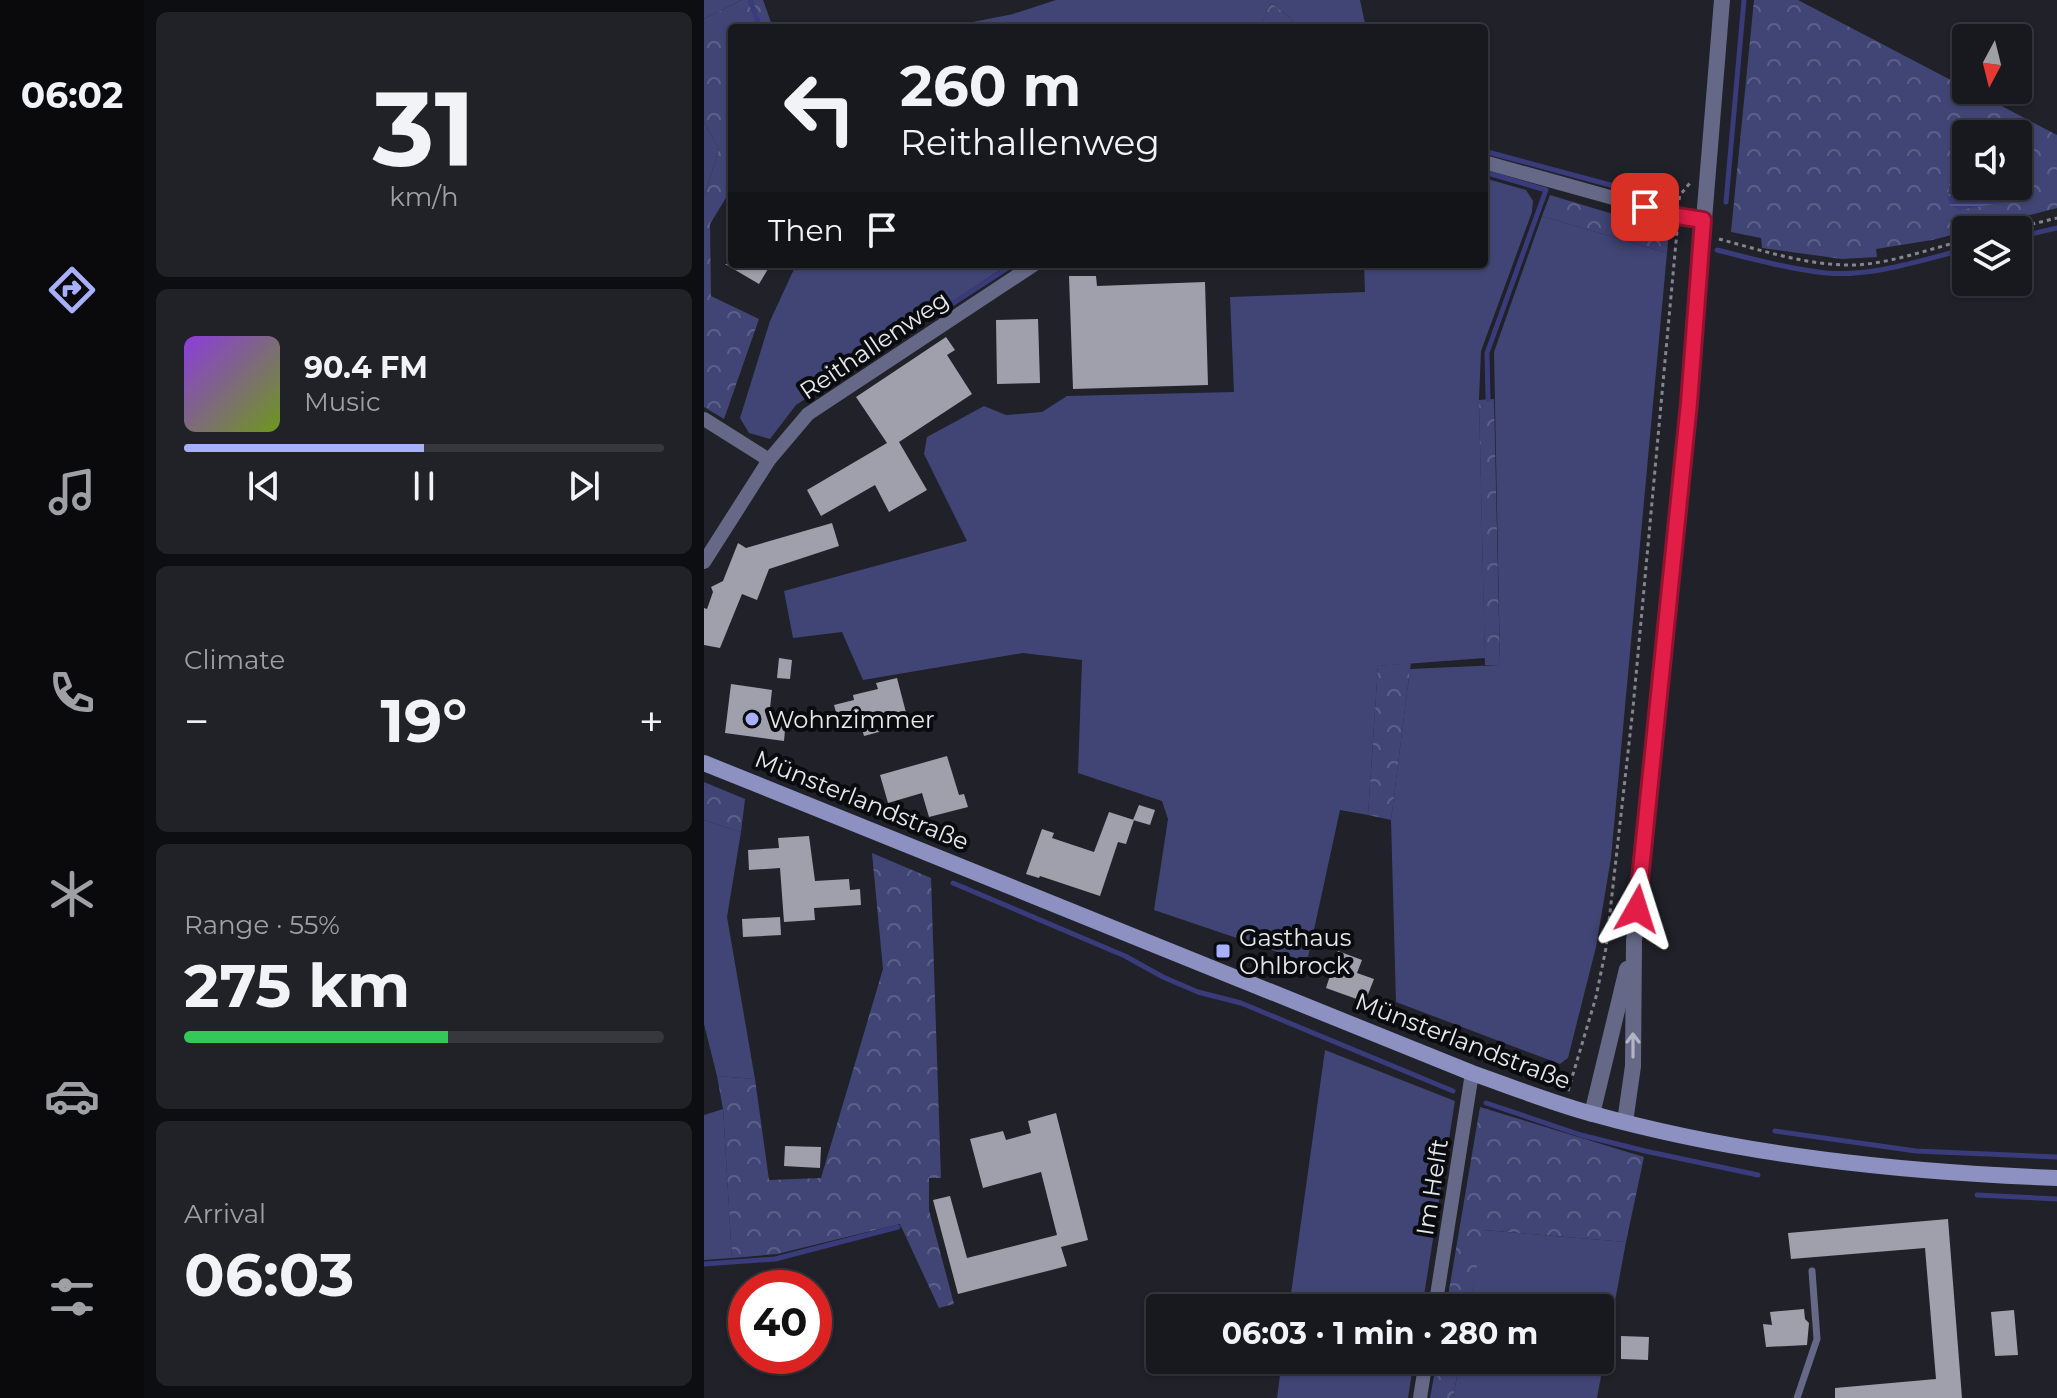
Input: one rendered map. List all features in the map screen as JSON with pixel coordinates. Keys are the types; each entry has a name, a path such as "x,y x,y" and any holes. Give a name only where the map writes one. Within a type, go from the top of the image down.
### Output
{"main road":[{"name":"Münsterlandstraße","path":"704,763 1472,1073 1592,1114 1770,1153 1962,1175 2057,1178"}],"street":[{"path":"1625,1122 1633,1066 1634,941 1689,403 1722,0"},
{"path":"1488,163 1678,216 1702,227"},
{"name":"Reithallenweg","path":"704,562 769,460 808,414 1029,268"},
{"path":"704,419 769,460"},
{"path":"1592,1114 1634,941"},
{"name":"Im Helft","path":"1437,1294 1472,1073"},
{"path":"1420,1398 1424,1374"}],"lane":[{"path":"1797,1398 1817,1339 1812,1271"}],"path":[{"path":"1563,1105 1596,997 1606,948 1633,708 1678,216"},
{"path":"2032,224 2057,218"},
{"path":"1702,227 1775,255 1846,265 1876,262 1952,243"}],"green space":[{"path":"704,0 742,0 704,19"},
{"path":"742,0 763,0 772,24 728,24 728,195 710,224 711,296 759,319 724,419 704,407 704,197 719,149 704,122 704,19"},
{"path":"1056,0 1360,0 1365,24 1292,24 1293,20 1271,3 1261,24 963,24 1013,14"},
{"path":"1754,0 1798,0 1952,81 1952,104 1998,104 2028,120 1952,120 1952,200 2032,200 2032,122 2057,135 2057,208 2026,216 1952,216 1952,235 1876,249 1877,257 1842,259 1762,248 1761,238 1731,232"},
{"path":"1271,3 1293,20 1292,24 1261,24"},
{"path":"704,122 719,149 704,197"},
{"path":"1488,179 1526,190 1533,201 1532,212 1481,351 1479,400 1485,658 1378,666 1368,815 1340,810 1307,962 1154,910 1168,819 1162,801 1078,773 1082,660 1023,653 863,680 842,632 793,638 784,591 967,541 924,454 927,437 984,406 1006,415 1042,412 1067,396 1234,392 1230,297 1365,292 1364,268 1488,268"},
{"path":"1550,195 1669,231 1667,253 1542,216"},
{"path":"1542,216 1667,253 1611,858 1596,947 1568,1058 1560,1064 1396,1002 1391,820 1410,669 1500,665 1494,352"},
{"path":"795,268 1003,268 796,405 770,439 749,433 740,418 770,321"},
{"path":"1494,399 1500,665 1485,665 1479,400"},
{"path":"1411,663 1391,820 1368,815 1378,666"},
{"path":"704,782 745,799 741,832 704,820"},
{"path":"704,820 741,832 727,917 755,1079 717,1076 704,1024"},
{"path":"872,853 931,878 941,1178 929,1178 929,1210 954,1304 939,1308 900,1224 777,1254 732,1258 723,1109 717,1076 755,1079 769,1180 821,1178 883,969"},
{"path":"1325,1050 1455,1101 1424,1294 1291,1294"},
{"path":"1480,1107 1644,1157 1626,1242 1484,1230 1472,1294 1448,1294"},
{"path":"723,1109 732,1258 704,1260 704,1115"},
{"path":"1483,1230 1626,1242 1614,1307 1614,1294 1472,1294"},
{"path":"1280,1374 1412,1374 1408,1398 1277,1398"},
{"path":"1434,1374 1457,1374 1453,1398 1430,1398"},
{"path":"1457,1374 1601,1374 1597,1398 1453,1398"}],"shaded area":[{"path":"1952,173 1952,200 2018,200 1959,210 1950,205"}],"building":[{"path":"732,268 769,268 759,284"},
{"path":"1069,276 1096,276 1097,286 1205,282 1208,385 1073,389"},
{"path":"1038,319 1040,383 997,384 996,320"},
{"path":"946,337 955,350 947,355 972,394 899,442 927,490 889,512 875,485 821,516 807,490 887,443 856,397"},
{"path":"832,523 839,546 769,569 757,600 742,594 720,648 704,645 704,608 707,609 713,592 711,587 723,581 738,543 746,548"},
{"path":"779,658 792,660 790,679 777,678"},
{"path":"897,678 909,724 864,736 860,722 840,727 834,705 854,700 853,695 878,689 876,683"},
{"path":"731,684 772,690 769,717 786,719 784,741 725,733"},
{"path":"947,756 959,795 964,794 968,807 929,817 922,793 888,803 880,775"},
{"path":"1139,805 1155,810 1150,825 1133,820"},
{"path":"1109,812 1134,820 1126,844 1118,842 1100,896 1026,874 1042,829 1054,833 1052,838 1094,852"},
{"path":"809,836 815,881 849,879 850,890 860,889 861,905 814,908 815,920 784,922 780,868 749,870 748,850 779,848 778,838"},
{"path":"780,917 781,935 743,937 742,919"},
{"path":"1338,951 1362,960 1357,973 1374,979 1365,1002 1326,988"},
{"path":"1056,1113 1088,1240 1061,1247 1067,1266 958,1294 933,1200 950,1196 967,1258 1057,1235 1041,1172 983,1188 970,1139 1003,1131 1006,1140 1031,1133 1028,1121"},
{"path":"785,1146 821,1147 820,1168 784,1166"},
{"path":"1948,1219 1962,1398 1835,1398 1835,1388 1936,1379 1925,1248 1791,1259 1788,1233"},
{"path":"1804,1309 1805,1319 1809,1323 1807,1345 1766,1347 1763,1324 1772,1325 1770,1312"},
{"path":"2014,1310 2018,1355 1995,1356 1991,1312"},
{"path":"1621,1336 1649,1337 1648,1360 1621,1359"}],"waterway":[{"path":"750,0 759,24"},
{"path":"1726,202 1744,0"},
{"path":"1488,152 1614,186 1655,191"},
{"path":"1488,173 1546,190 1487,353 1488,399"},
{"path":"2032,234 2057,228"},
{"path":"1717,250 1798,269 1843,274 1897,267 1952,253"},
{"path":"932,317 1008,268"},
{"path":"953,883 1125,956 1198,992 1241,1003 1453,1091"},
{"path":"1486,1103 1581,1135 1758,1175"},
{"path":"1775,1131 1916,1151 2057,1157"},
{"path":"1977,1195 2057,1199"},
{"path":"704,1264 775,1259 898,1227"}],"place":[{"name":"Wohnzimmer","path":"752,719"},
{"name":"Gasthaus Ohlbrock","path":"1223,951"}],"route":[{"path":"1637,909 1689,403 1703,220 1645,207"}]}
